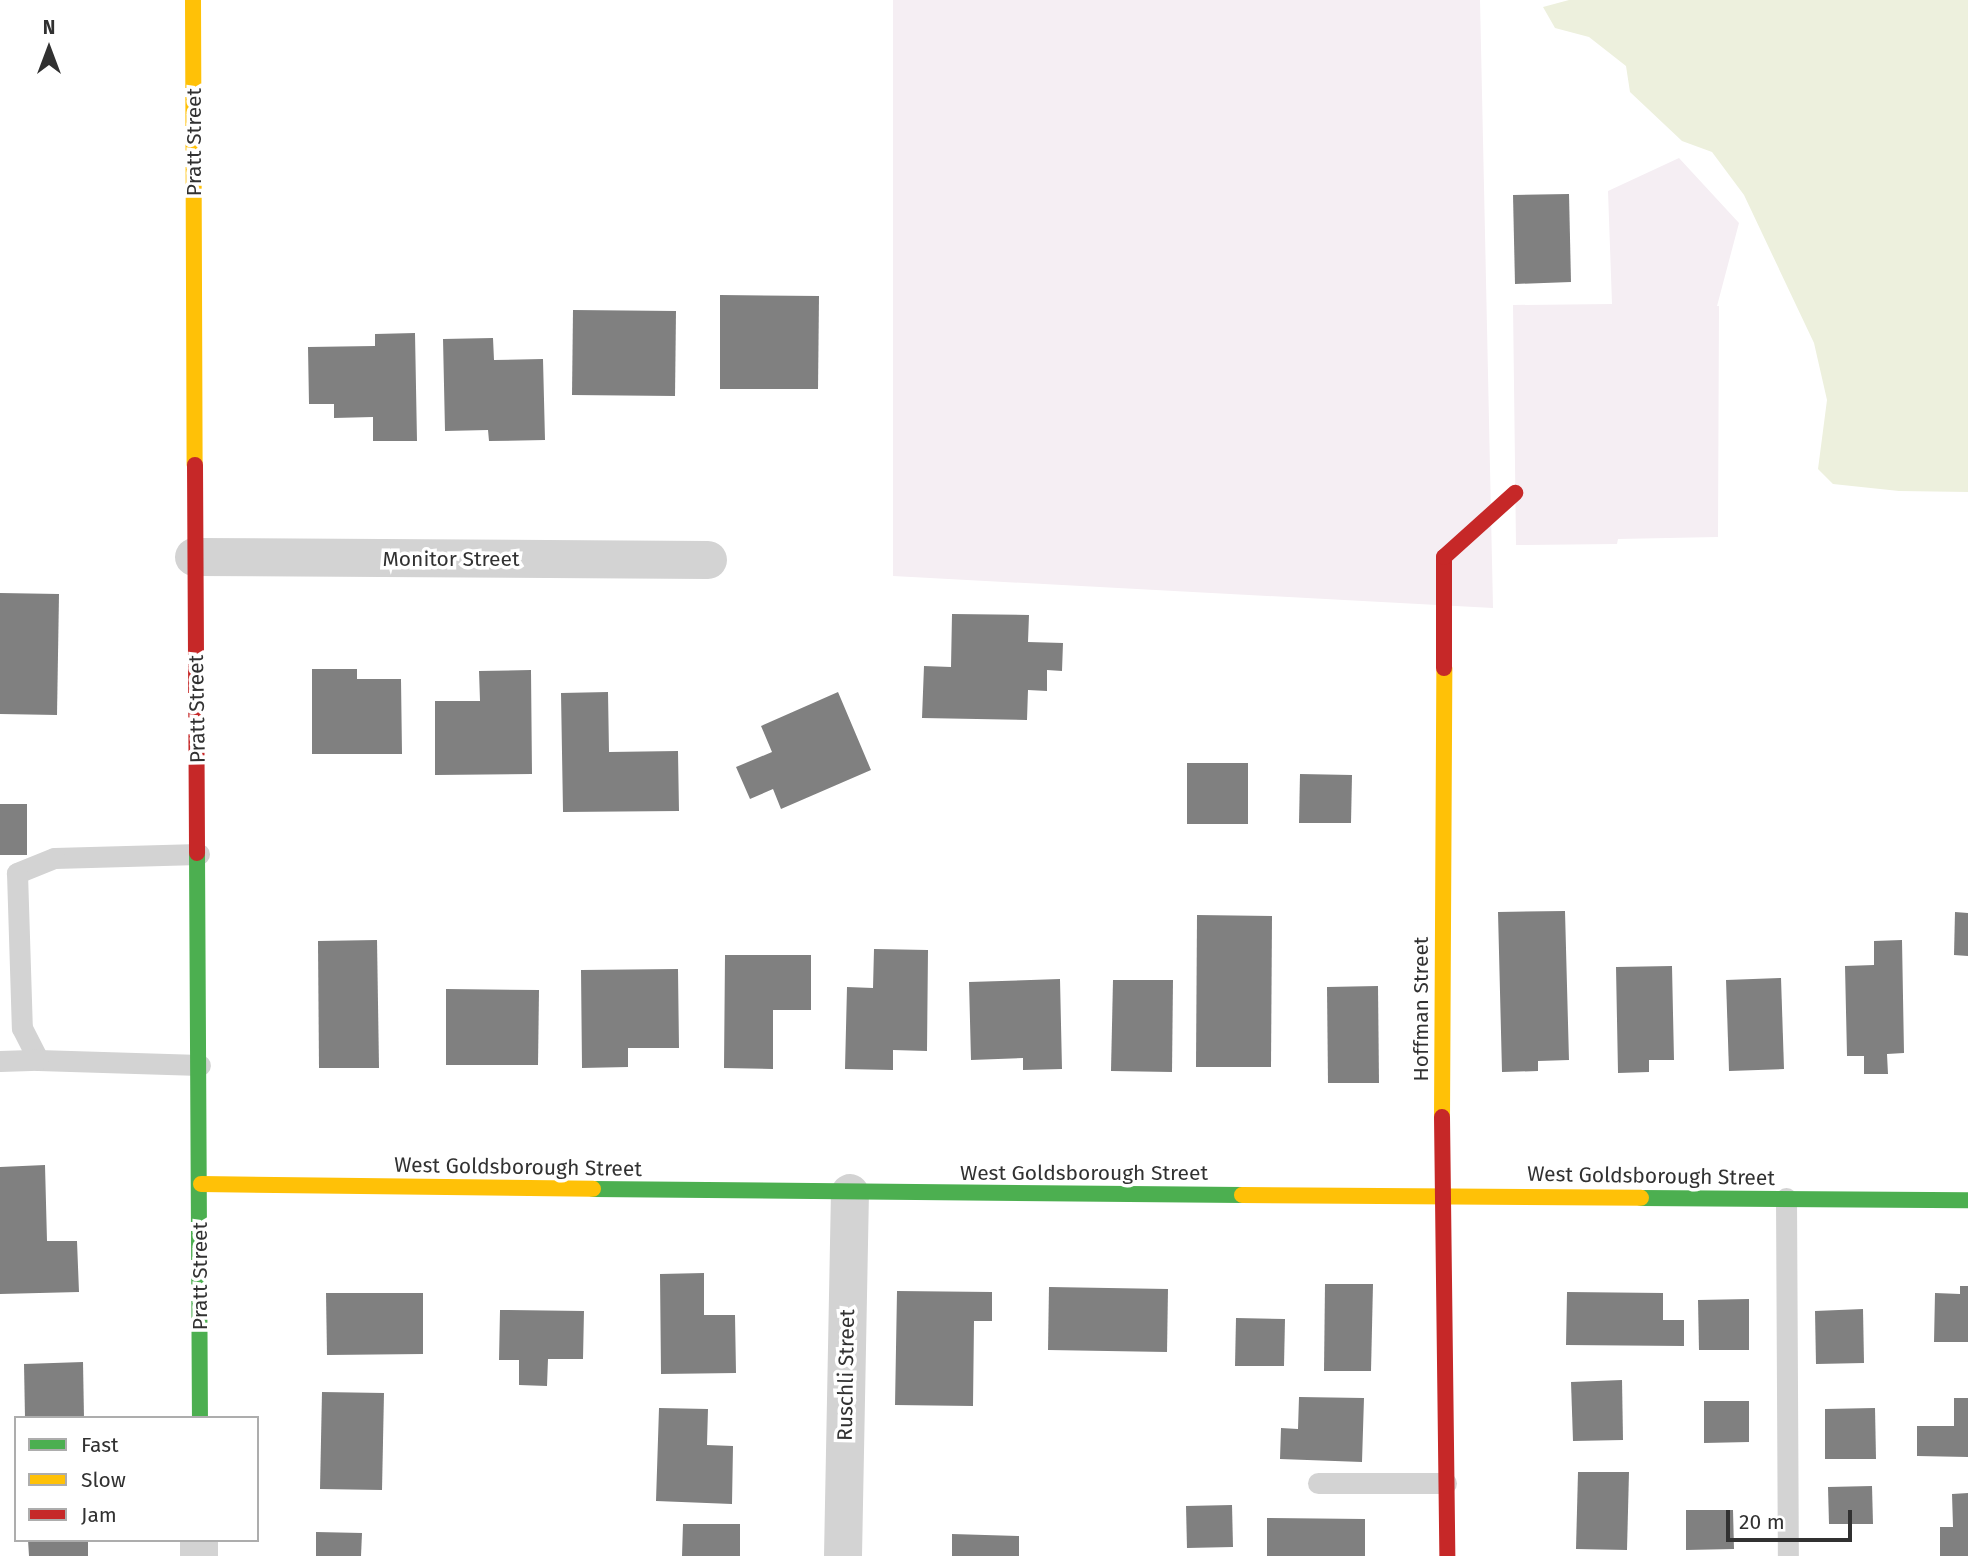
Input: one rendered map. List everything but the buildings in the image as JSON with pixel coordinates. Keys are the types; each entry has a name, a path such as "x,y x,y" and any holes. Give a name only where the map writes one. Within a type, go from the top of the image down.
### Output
{"street":[{"name":"Pratt Street","path":"193,0 194,557 200,854 200,1416"},
{"name":"Hoffman Street","path":"1447,1556 1442,1195 1444,557 1515,493"},
{"name":"Monitor Street","path":"194,557 708,560"},
{"name":"West Goldsborough Street","path":"201,1184 850,1193 1968,1200"},
{"name":"Ruschli Street","path":"843,1556 850,1193"}],"lane":[{"path":"38,1060 22,1028 17,873 54,858 200,854"},
{"path":"0,1061 200,1065"},
{"path":"1786,1198 1788,1556"},
{"path":"1318,1483 1446,1483"}],"shaded area":[{"path":"893,0 1480,0 1493,608 893,576"},
{"path":"1569,0 1968,0 1968,492 1899,491 1833,484 1818,469 1827,400 1814,343 1744,195 1712,152 1682,141 1630,92 1626,66 1589,37 1555,28 1543,7"},
{"path":"1679,158 1739,223 1717,306 1718,537 1618,539 1617,544 1516,545 1513,305 1612,304 1608,191"}],"traffic: fast":[{"path":"197,853 200,1416"},
{"path":"593,1189 1242,1195"},
{"path":"1641,1198 1968,1200"}],"traffic: slow":[{"path":"193,0 195,465"},
{"path":"1442,1117 1444,668"},
{"path":"201,1184 593,1189"},
{"path":"1242,1195 1641,1198"}],"traffic: jam":[{"path":"195,465 197,853"},
{"path":"1444,668 1444,557 1515,493"},
{"path":"1442,1117 1447,1556"}]}
